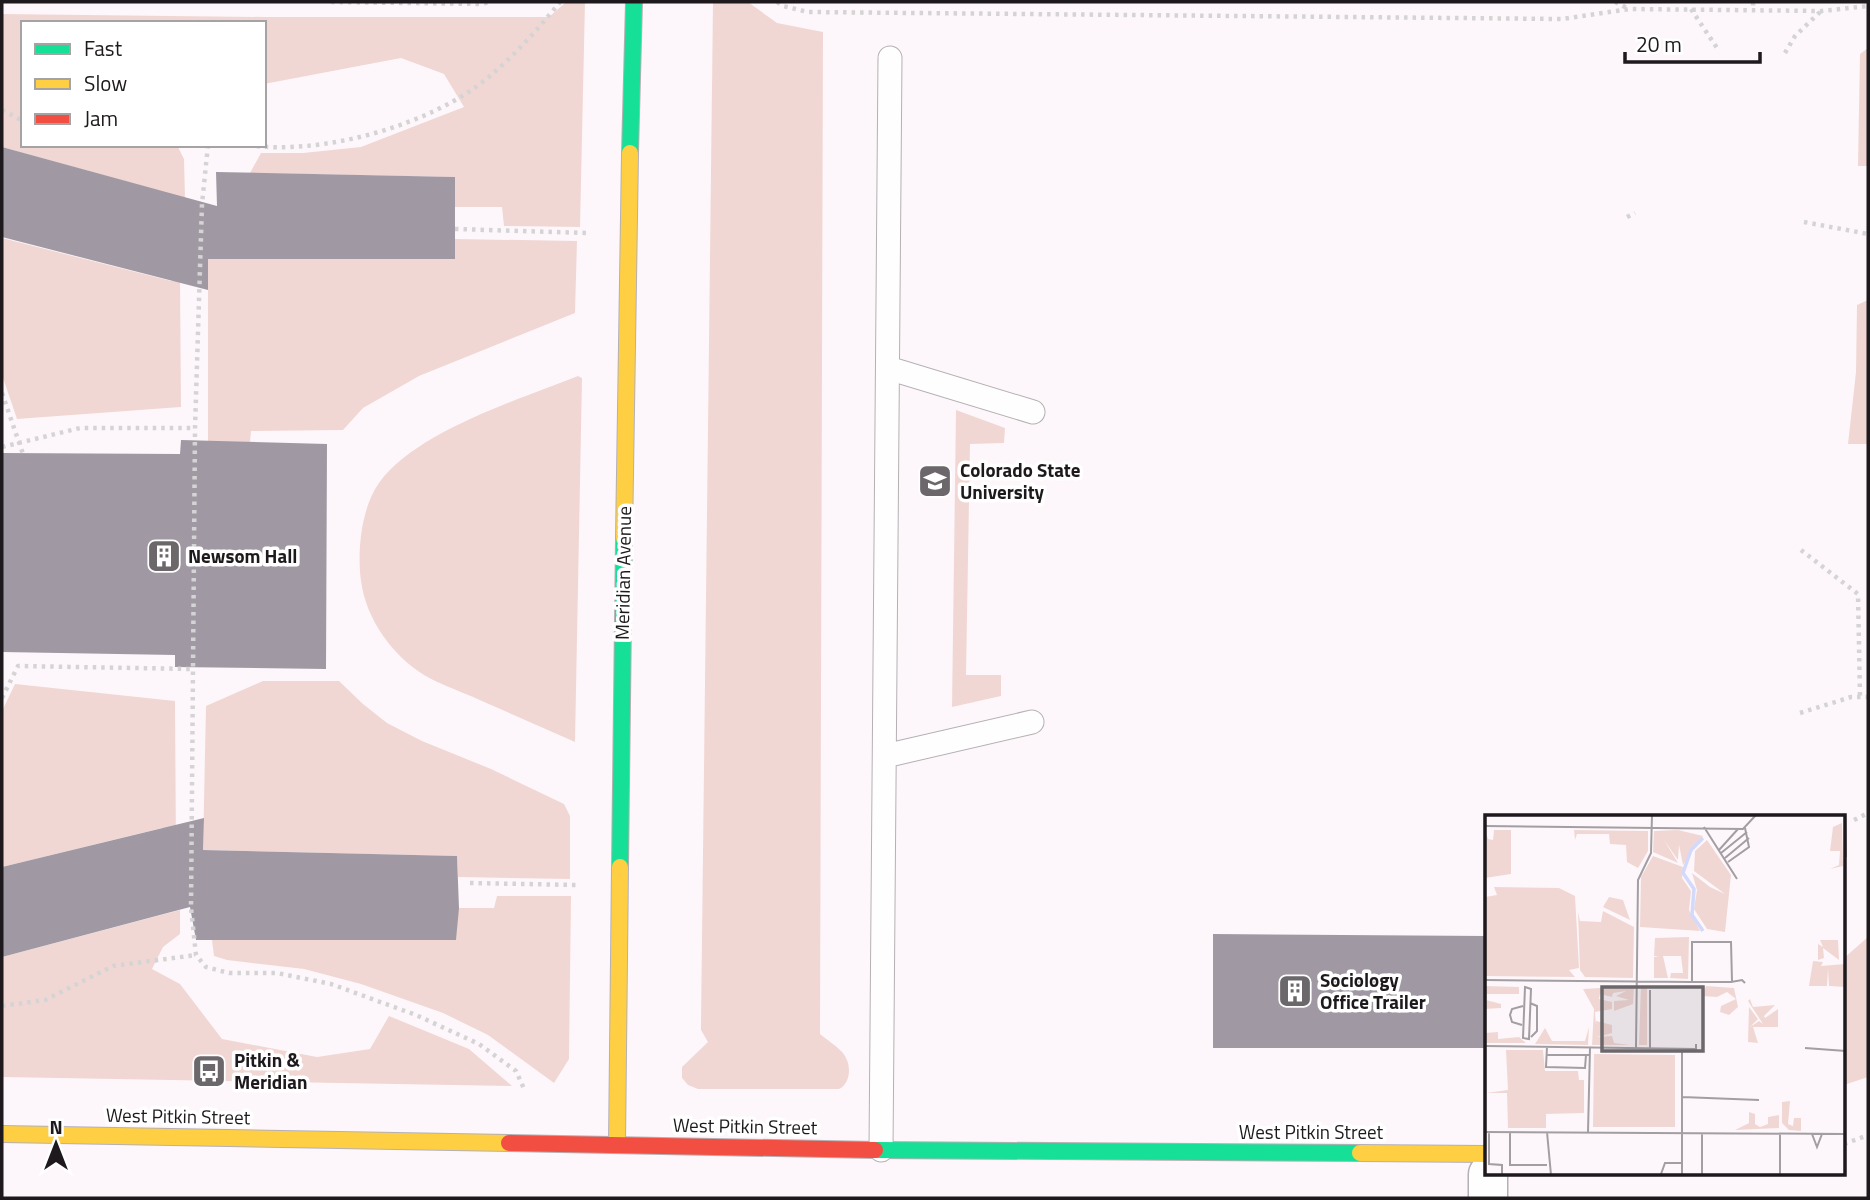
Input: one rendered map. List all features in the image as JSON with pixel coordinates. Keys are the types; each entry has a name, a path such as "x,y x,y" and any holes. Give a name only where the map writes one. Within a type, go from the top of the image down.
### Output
{"street":[{"name":"Meridian Avenue","path":"617,1144 626,344 634,2"},
{"name":"West Pitkin Street","path":"2,1135 881,1150 1485,1154"},
{"path":"1488,1176 1488,1198"}],"lane":[{"path":"881,1150 890,58"},
{"path":"888,368 1033,412"},
{"path":"885,756 1032,722"}],"path":[{"path":"331,2 488,2"},
{"path":"259,147 326,144 378,133 440,109 489,78 536,32 560,2"},
{"path":"776,2 808,12 1562,19 1630,9 1822,11 1868,6"},
{"path":"1615,2 1630,9"},
{"path":"1753,2 1753,10"},
{"path":"1691,9 1717,48"},
{"path":"1785,53 1794,36 1822,11"},
{"path":"2,110 21,120"},
{"path":"208,147 202,204 195,428 191,908 196,955 206,967 229,973 277,973 331,984 416,1015 480,1044 516,1071 525,1091"},
{"path":"1627,217 1635,213"},
{"path":"1804,222 1868,234"},
{"path":"455,229 591,233"},
{"path":"2,393 23,454"},
{"path":"2,447 80,428 195,428"},
{"path":"1801,550 1858,594 1860,697"},
{"path":"2,698 18,666 193,669"},
{"path":"1800,713 1851,697 1868,697"},
{"path":"1854,820 1868,813"},
{"path":"470,883 582,885"},
{"path":"2,1006 45,1000 113,967 196,955"},
{"path":"1846,1143 1868,1135"}],"shaded area":[{"path":"566,2 585,2 580,227 504,226 502,207 455,207 455,177 250,173 261,153 303,153 361,147 464,107 444,74 401,58 266,84 266,21 21,21 21,147 178,147 184,159 185,198 2,147 2,14 549,17"},
{"path":"713,2 748,2 777,23 823,32 820,1034 841,1050 848,1062 848,1078 839,1089 698,1089 688,1085 682,1078 682,1067 708,1042 701,1030 701,1023"},
{"path":"1868,48 1868,166 1858,166 1860,54"},
{"path":"2,238 171,281 180,280 181,407 17,419 2,375"},
{"path":"455,239 577,241 575,313 419,376 363,408 343,430 251,431 249,454 208,454 208,259 455,259"},
{"path":"1868,300 1868,444 1848,444 1856,372 1857,305"},
{"path":"578,376 582,378 575,742 436,681 412,667 382,635 368,609 361,581 360,557 364,517 368,505 379,483 396,465 417,448 470,419"},
{"path":"956,410 1005,428 1004,443 970,444 966,675 1001,675 1001,696 952,707"},
{"path":"263,681 339,681 387,723 564,804 570,816 570,879 458,877 457,856 203,850 206,706"},
{"path":"15,684 175,701 176,850 162,828 2,867 2,711"},
{"path":"497,896 571,896 569,1059 554,1083 488,1035 443,1013 361,984 304,969 227,960 214,956 212,940 456,940 457,908 494,908"},
{"path":"180,910 180,934 163,947 152,969 180,984 222,1039 317,1057 370,1049 389,1016 469,1049 512,1086 2,1077 2,957"},
{"path":"1868,937 1868,1077 1846,1084 1846,956"}],"building":[{"path":"2,147 217,206 216,172 455,177 455,259 208,259 208,290 2,237"},
{"path":"181,440 327,444 326,669 175,667 175,655 2,652 2,453 180,454"},
{"path":"204,818 203,850 457,856 459,908 456,940 196,940 190,907 2,957 2,867"},
{"name":"Sociology Office Trailer","path":"1213,934 1485,936 1485,1048 1213,1048"}],"traffic: fast":[{"path":"630,153 634,2"},
{"path":"620,867 624,538"},
{"path":"875,1150 1360,1153"}],"traffic: slow":[{"path":"624,538 630,153"},
{"path":"617,1144 620,867"},
{"path":"2,1134 509,1143"},
{"path":"1360,1153 1485,1154"}],"traffic: jam":[{"path":"509,1143 875,1150"}],"place":[{"name":"Colorado State University","path":"935,481"},
{"name":"Newsom Hall","path":"164,556"},
{"name":"Sociology Office Trailer","path":"1295,991"},
{"name":"Pitkin & Meridian","path":"209,1071"}]}
